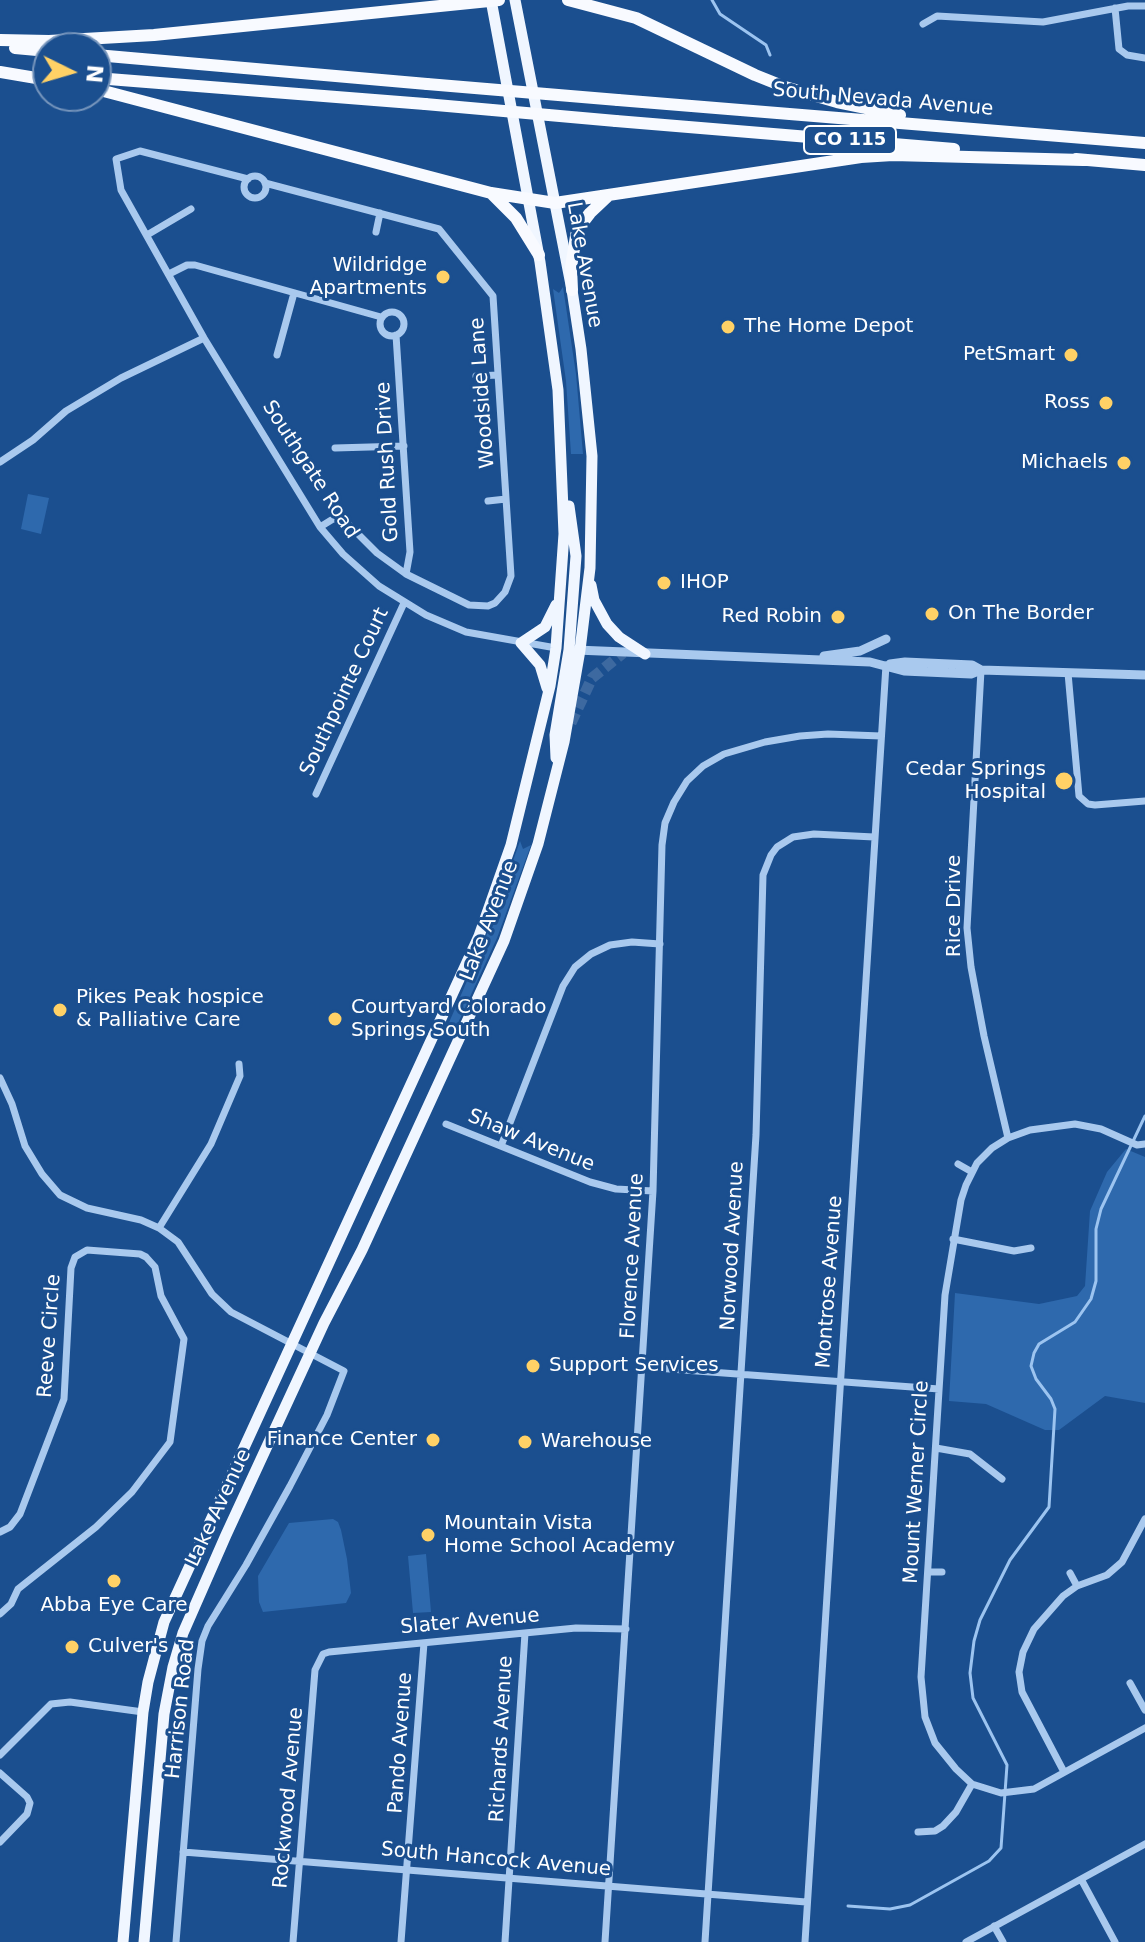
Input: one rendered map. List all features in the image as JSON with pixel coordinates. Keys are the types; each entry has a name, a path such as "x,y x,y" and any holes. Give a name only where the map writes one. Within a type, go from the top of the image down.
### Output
{"highway":[{"path":"0,43 154,35 434,3 499,0"},
{"path":"568,0 636,18 785,87 837,102 970,127"},
{"path":"0,43 32,48"},
{"name":"South Nevada Avenue","path":"112,56 1145,143"},
{"path":"0,71 32,73"},
{"path":"0,71 32,77"},
{"name":"CO 115","path":"112,79 1145,165"},
{"path":"112,93 491,193 555,203 861,157 1083,160"},
{"path":"491,193 516,218 539,255"},
{"path":"572,290 571,267 577,230 608,196"}],"main road":[{"name":"Lake Avenue","path":"144,1942 164,1714 173,1667 198,1597 504,941 527,881 557,773 568,649 560,590 564,534 558,390 539,255 491,0"},
{"name":"Lake Avenue","path":"123,1942 143,1712 150,1671 164,1622 479,936 518,821 548,696 568,649 589,576 592,456 581,349 515,0"},
{"path":"563,482 576,556 568,649"},
{"path":"589,576 594,600 607,624 619,637 645,654"},
{"path":"548,696 540,665 521,643 545,627 555,609 560,590"}],"street":[{"path":"923,24 937,16 1043,22 1115,8 1145,6"},
{"path":"1115,8 1119,49 1122,54 1145,58"},
{"name":"Southgate Road","path":"248,179 140,151 116,159 121,190 204,338 320,527 362,572 404,603 466,632 568,649 1145,675"},
{"path":"256,177 265,183 264,194 253,198 244,189 248,179 256,177"},
{"name":"Woodside Lane","path":"265,183 439,229 493,296 511,576 505,592 495,603 480,607 469,605 406,574"},
{"path":"147,235 191,209"},
{"path":"376,232 380,213"},
{"path":"169,274 187,265 195,265 381,317"},
{"path":"277,355 294,293"},
{"path":"389,311 400,314 404,325 396,335 388,336 381,331 381,317 389,311"},
{"name":"Gold Rush Drive","path":"320,527 333,519 343,519 377,553 406,574 410,552 396,335"},
{"path":"0,462 33,440 66,411 121,378 204,338"},
{"path":"476,376 498,375"},
{"path":"335,448 404,446"},
{"path":"488,501 506,499"},
{"name":"Southpointe Court","path":"316,794 404,603"},
{"path":"801,660 860,651 886,639"},
{"name":"Montrose Avenue","path":"805,1942 886,665"},
{"name":"Rice Drive","path":"981,670 968,939 984,1036 1008,1138"},
{"path":"1068,673 1079,796 1088,804 1095,805 1145,801"},
{"name":"Florence Avenue","path":"605,1942 653,1191 663,834 674,802 695,773 724,754 765,742 815,734 881,736"},
{"name":"Norwood Avenue","path":"705,1942 756,1135 763,875 777,847 793,837 814,834 874,837"},
{"path":"501,1146 563,986 575,967 591,954 610,945 632,942 660,944"},
{"path":"159,1228 211,1144 240,1076 239,1064"},
{"path":"0,1078 25,1146 42,1174 60,1195 78,1205 141,1220 159,1228 178,1242 221,1304 311,1353"},
{"name":"Shaw Avenue","path":"446,1124 602,1186 653,1191"},
{"name":"Mount Werner Circle","path":"1141,1144 1101,1129 1075,1124 1046,1127 1008,1138 984,1155 972,1172 961,1200 945,1295 921,1690 929,1731 943,1754 972,1784 1001,1793 1034,1789 1145,1728"},
{"path":"958,1164 972,1172"},
{"path":"953,1239 1014,1251 1031,1248"},
{"name":"Reeve Circle","path":"0,1532 10,1527 20,1514 64,1399 71,1268 75,1257 87,1250 146,1257 155,1267 161,1296 184,1339 170,1442 132,1492 96,1527 18,1589 11,1604 0,1614"},
{"name":"Harrison Road","path":"176,1942 202,1641 290,1486 327,1415 344,1371 311,1353"},
{"path":"643,1367 939,1389"},
{"path":"936,1448 970,1454 1002,1479"},
{"path":"1064,1772 1026,1701 1019,1672 1023,1652 1034,1629 1063,1596 1077,1586 1116,1569 1143,1530 1145,1519"},
{"path":"928,1572 942,1572"},
{"path":"1070,1573 1077,1586"},
{"name":"Slater Avenue","path":"319,1658 329,1652 576,1628 626,1629"},
{"name":"Richards Avenue","path":"505,1942 525,1633"},
{"name":"Pando Avenue","path":"401,1942 424,1643"},
{"name":"Rockwood Avenue","path":"293,1942 315,1670 319,1658"},
{"path":"1130,1683 1145,1710"},
{"path":"0,1755 51,1704 70,1702 143,1712"},
{"path":"919,1736 929,1731"},
{"path":"0,1773 30,1803 27,1814 0,1842"},
{"path":"918,1832 935,1831 943,1826 956,1812 972,1784"},
{"path":"966,1942 1145,1844"},
{"name":"South Hancock Avenue","path":"183,1852 806,1902"},
{"path":"1081,1879 1115,1942"},
{"path":"994,1926 1003,1942"}],"shaded area":[{"path":"563,287 576,374 583,454 571,454 566,381 553,289 559,293"},
{"path":"28,494 49,498 41,534 21,529"},
{"path":"520,841 523,849 531,845 497,938 452,1036 444,1034 484,942"},
{"path":"1126,1149 1145,1157 1145,1403 1105,1396 1059,1430 1045,1430 986,1404 949,1401 955,1293 1039,1304 1077,1296 1085,1286 1090,1211 1107,1172"},
{"path":"333,1519 341,1530 347,1559 351,1593 346,1603 263,1612 259,1602 258,1576 289,1523"},
{"path":"426,1554 431,1612 413,1613 408,1556"}],"waterway":[{"path":"712,0 720,14 766,45 770,55"},
{"path":"848,1906 890,1909 910,1905 989,1861 1001,1848 1007,1765 973,1698 970,1673 974,1641 980,1620 1010,1560 1049,1507 1055,1409 1031,1366 1034,1353 1039,1344 1075,1322 1091,1299 1096,1281 1096,1229 1101,1209 1145,1116"}],"tunnel":[{"path":"571,723 592,678 623,653"}],"place":[{"name":"Wildridge Apartments","path":"443,277"},
{"name":"The Home Depot","path":"728,327"},
{"name":"PetSmart","path":"1071,355"},
{"name":"Ross","path":"1106,403"},
{"name":"Michaels","path":"1124,463"},
{"name":"IHOP","path":"664,583"},
{"name":"On The Border","path":"932,614"},
{"name":"Red Robin","path":"838,617"},
{"name":"Cedar Springs Hospital","path":"1064,781"},
{"name":"Pikes Peak hospice & Palliative Care","path":"60,1010"},
{"name":"Courtyard Colorado Springs South","path":"335,1019"},
{"name":"Support Services","path":"533,1366"},
{"name":"Finance Center","path":"433,1440"},
{"name":"Warehouse","path":"525,1442"},
{"name":"Mountain Vista Home School Academy","path":"428,1535"},
{"name":"Abba Eye Care","path":"114,1581"},
{"name":"Culver's","path":"72,1647"}]}
